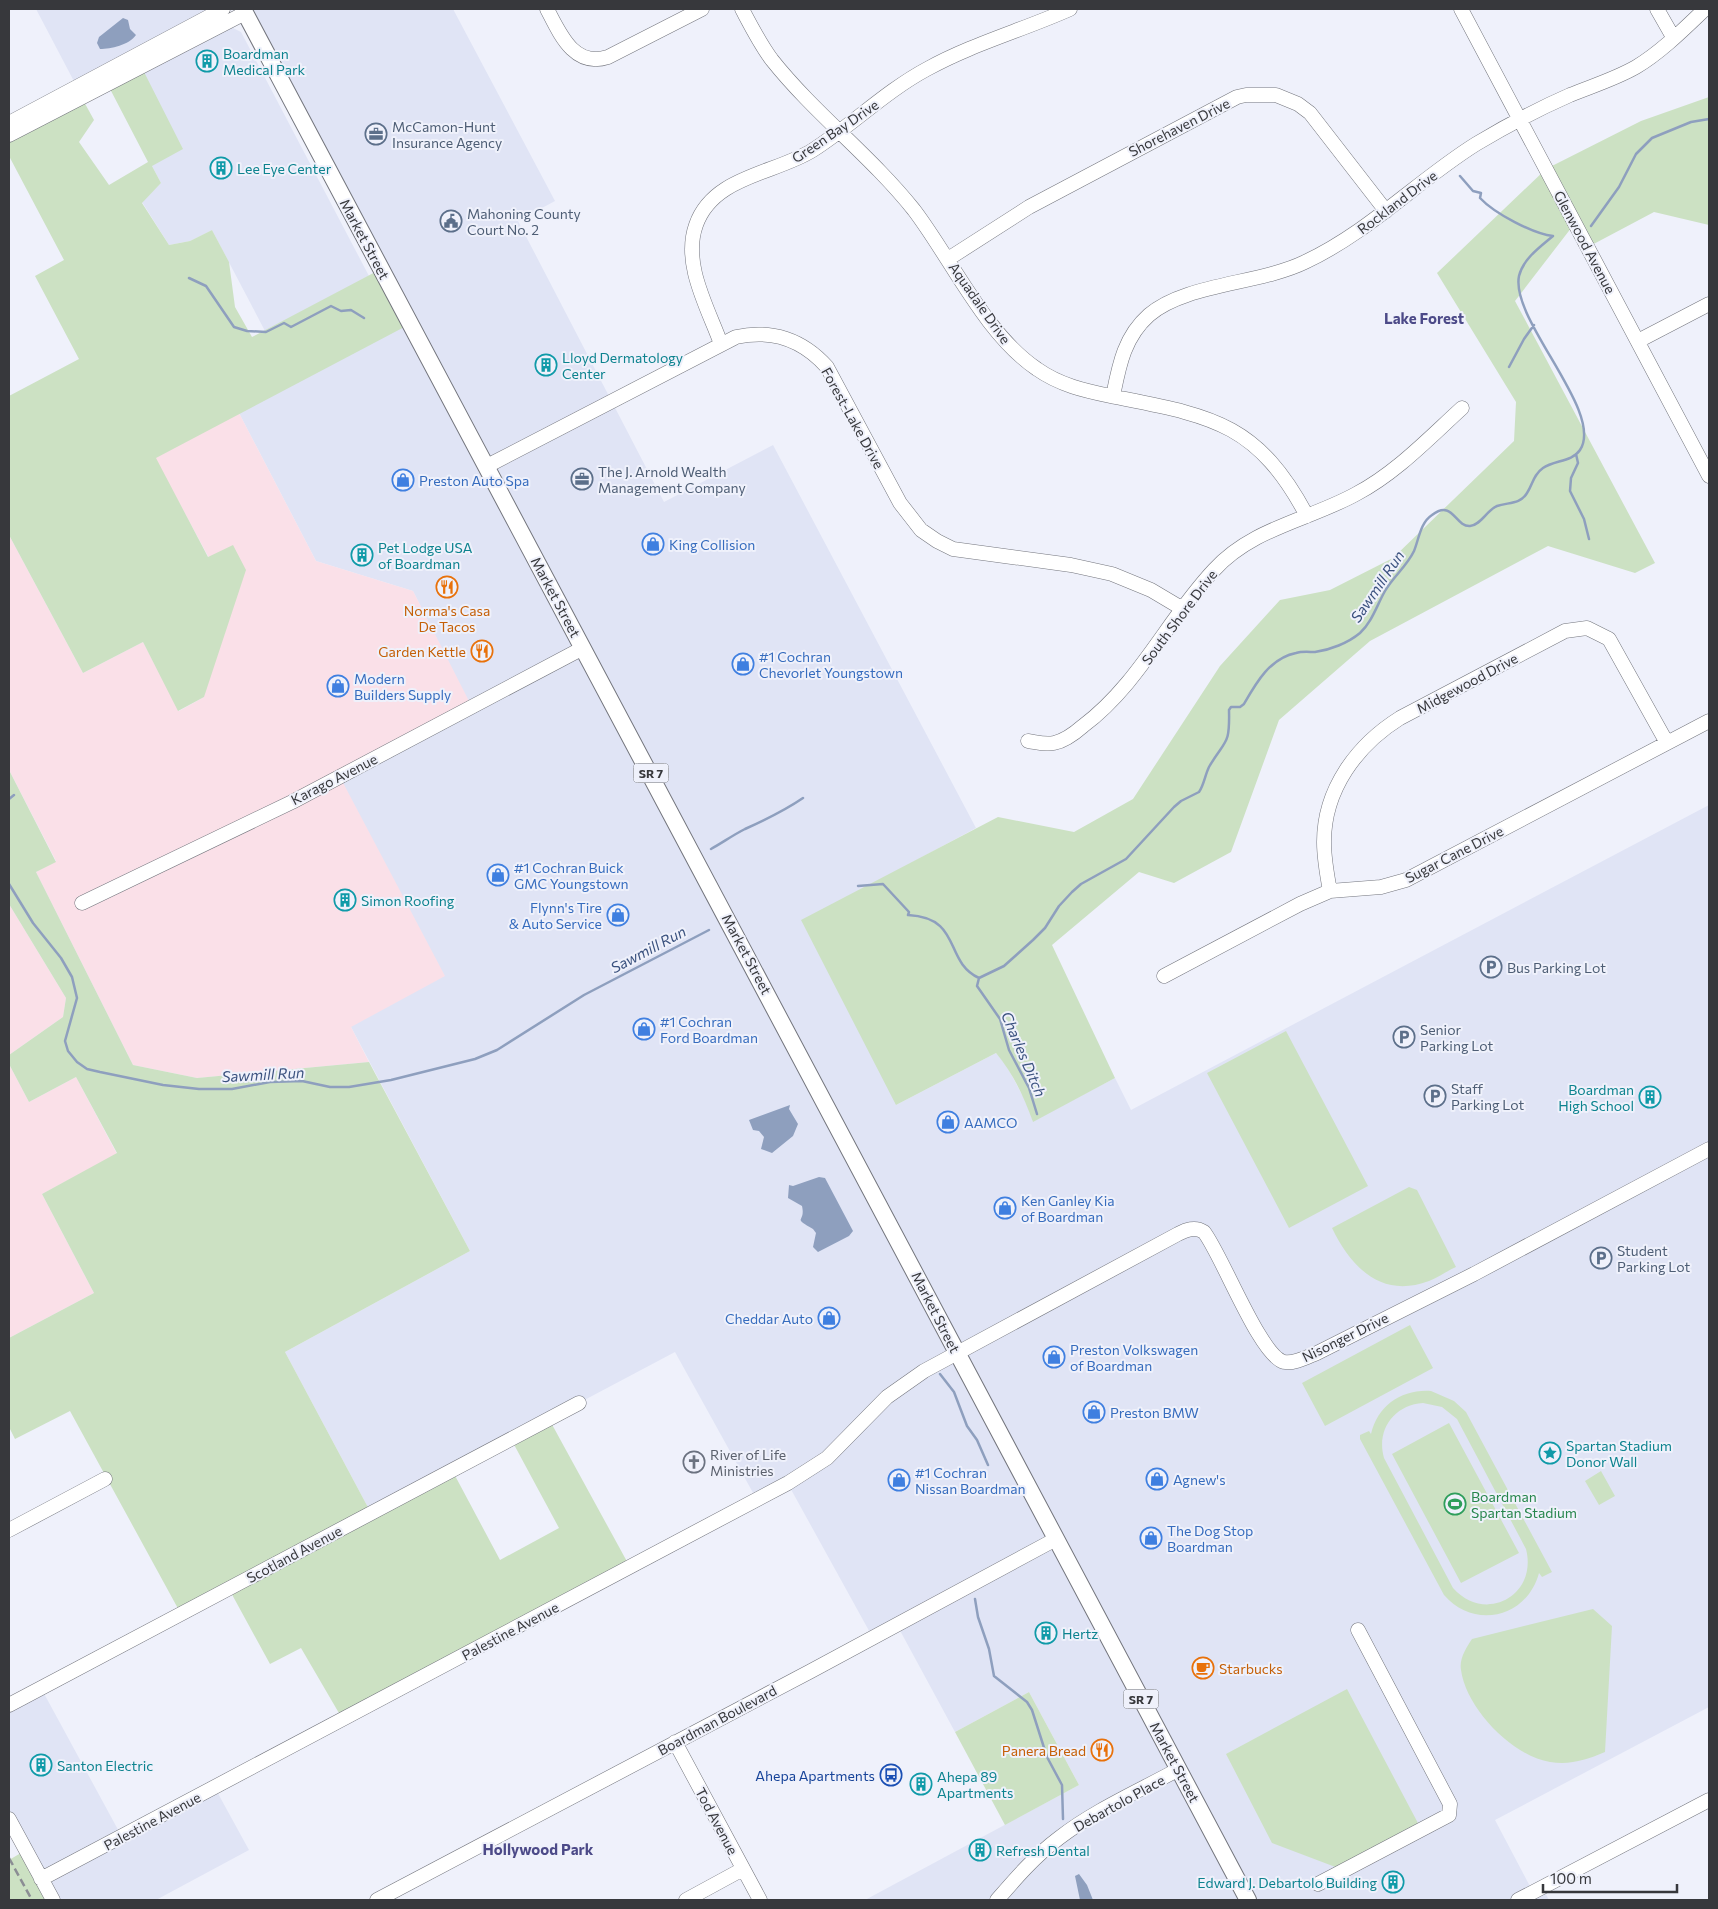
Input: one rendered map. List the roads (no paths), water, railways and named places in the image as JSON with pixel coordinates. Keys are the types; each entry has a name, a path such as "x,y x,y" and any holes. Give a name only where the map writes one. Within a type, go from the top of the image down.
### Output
{"main road":[{"name":"Market Street","path":"244,11 1248,1900"}],"street":[{"path":"162,50 223,9"},
{"path":"547,9 572,51 586,59 596,60 608,58 702,9"},
{"name":"Aquadale Drive","path":"742,9 771,59 807,100 897,190 948,259 1000,335 1027,362 1067,386 1196,414 1234,430 1253,444 1272,463 1307,516"},
{"name":"Green Bay Drive","path":"721,344 692,258 693,236 701,213 714,197 727,187 792,162 839,131 900,86 929,68 1070,9"},
{"name":"Glenwood Avenue","path":"1462,9 1709,476"},
{"path":"1657,9 1674,37"},
{"name":"Rockland Drive","path":"1113,396 1121,359 1127,343 1141,324 1157,309 1183,296 1264,277 1303,263 1353,236 1461,154 1520,120 1569,95 1625,73 1649,58 1705,9"},
{"path":"9,123 69,97 244,11"},
{"name":"Shorehaven Drive","path":"948,259 1029,206 1211,109 1246,95 1276,95 1298,104 1310,113 1386,211"},
{"path":"9,135 69,97"},
{"path":"1638,341 1709,304"},
{"name":"Forest-Lake Drive","path":"487,466 736,337 762,334 784,338 797,342 818,357 833,377 900,503 913,522 937,541 959,550 1071,566 1112,574 1151,590 1183,609"},
{"name":"South Shore Drive","path":"1028,741 1045,744 1055,743 1074,733 1096,716 1128,684 1212,571 1236,549 1258,536 1341,502 1376,482 1462,408"},
{"name":"Midgewood Drive","path":"1330,892 1324,840 1329,809 1343,774 1364,746 1382,730 1400,718 1565,631 1587,628 1609,639 1667,743"},
{"name":"Karago Avenue","path":"82,903 292,802 583,648"},
{"name":"Sugar Cane Drive","path":"1164,976 1300,904 1330,892 1381,887 1406,880 1709,721"},
{"name":"Nisonger Drive","path":"957,1353 1178,1234 1189,1229 1200,1229 1209,1238 1264,1343 1273,1355 1283,1362 1298,1360 1474,1274 1709,1149"},
{"name":"Palestine Avenue","path":"41,1879 788,1483 837,1449 896,1389 957,1353"},
{"name":"Scotland Avenue","path":"9,1705 579,1403"},
{"path":"9,1530 105,1479"},
{"name":"Boardman Boulevard","path":"376,1900 1056,1539"},
{"path":"1318,1884 1449,1815 1450,1804 1358,1630"},
{"name":"Tod Avenue","path":"675,1742 760,1900"},
{"name":"Debartolo Place","path":"997,1900 1027,1866 1060,1836 1090,1817 1179,1769"},
{"path":"1518,1900 1709,1800"},
{"path":"9,1819 53,1900"},
{"path":"686,1900 743,1869"}],"water":[{"path":"123,18 128,20 130,29 136,35 120,46 100,49 97,43 99,37"},
{"path":"790,1105 789,1109 798,1124 793,1136 772,1153 761,1149 764,1137 759,1131 753,1130 749,1120"},
{"path":"819,1177 825,1178 853,1231 849,1236 818,1252 813,1247 816,1233 801,1221 802,1206 788,1198 789,1185 793,1186"},
{"path":"1079,1874 1087,1885 1093,1900 1080,1900 1075,1876"}],"waterway":[{"name":"Sawmill Run","path":"1591,226 1619,187 1636,154 1652,138 1691,122 1709,119"},
{"path":"1460,176 1473,191 1481,193 1480,198 1494,210 1525,227 1553,236"},
{"name":"Sawmill Run","path":"858,886 883,884 909,912 908,915 925,918 937,924 951,941 960,961 968,971 979,978 1004,966 1045,928 1059,906 1072,892 1081,884 1126,859 1174,807 1181,801 1199,792 1209,767 1227,737 1229,731 1229,710 1231,707 1240,707 1244,704 1259,680 1271,666 1287,656 1301,652 1321,651 1339,646 1355,637 1364,629 1388,586 1404,567 1414,551 1422,527 1428,518 1439,511 1445,510 1465,525 1474,525 1493,508 1521,500 1537,474 1547,465 1568,459 1577,454 1580,450 1584,433 1580,413 1528,316 1520,295 1519,276 1524,264 1553,236"},
{"path":"189,278 206,286 234,327 247,331 266,332 284,323 291,327 331,306 341,311 351,310 364,318"},
{"path":"1509,367 1534,325"},
{"path":"1576,454 1578,463 1571,478 1570,491 1584,519 1589,539"},
{"path":"9,799 14,795"},
{"name":"Sawmill Run","path":"711,849 803,798"},
{"name":"Sawmill Run","path":"9,884 33,923 61,958 72,977 77,998 65,1041 68,1051 77,1062 87,1069 100,1072 163,1085 199,1089 232,1089 270,1082 302,1081 330,1087 349,1087 391,1080 475,1059 497,1050 584,995 709,930"},
{"name":"Charles Ditch","path":"979,978 977,986 1000,1019 1009,1050 1029,1088 1037,1114"},
{"name":"Charles Ditch","path":"940,1374 954,1392 967,1426 977,1440 988,1465"},
{"name":"Charles Ditch","path":"975,1599 978,1617 989,1649 994,1676 1027,1702 1032,1710 1047,1757 1062,1785 1063,1819"}],"railway":[{"path":"9,1858 32,1900"}],"place":[{"name":"Boardman Medical Park","path":"207,61"},
{"name":"McCamon-Hunt Insurance Agency","path":"376,134"},
{"name":"Lee Eye Center","path":"221,168"},
{"name":"Mahoning County Court No. 2","path":"451,221"},
{"name":"Lloyd Dermatology Center","path":"546,365"},
{"name":"The J. Arnold Wealth Management Company","path":"582,479"},
{"name":"Preston Auto Spa","path":"403,480"},
{"name":"King Collision","path":"653,544"},
{"name":"Pet Lodge USA of Boardman","path":"362,555"},
{"name":"Norma's Casa De Tacos","path":"447,587"},
{"name":"Garden Kettle","path":"482,651"},
{"name":"#1 Cochran Chevorlet Youngstown","path":"743,664"},
{"name":"Modern Builders Supply","path":"338,686"},
{"name":"#1 Cochran Buick GMC Youngstown","path":"498,875"},
{"name":"Simon Roofing","path":"345,900"},
{"name":"Flynn's Tire & Auto Service","path":"618,915"},
{"name":"Bus Parking Lot","path":"1491,967"},
{"name":"#1 Cochran Ford Boardman","path":"644,1029"},
{"name":"Senior Parking Lot","path":"1404,1037"},
{"name":"Staff Parking Lot","path":"1435,1096"},
{"name":"Boardman High School","path":"1650,1097"},
{"name":"AAMCO","path":"948,1122"},
{"name":"Ken Ganley Kia of Boardman","path":"1005,1208"},
{"name":"Student Parking Lot","path":"1601,1258"},
{"name":"Cheddar Auto","path":"829,1318"},
{"name":"Preston Volkswagen of Boardman","path":"1054,1357"},
{"name":"Preston BMW","path":"1094,1412"},
{"name":"Spartan Stadium Donor Wall","path":"1550,1453"},
{"name":"River of Life Ministries","path":"694,1462"},
{"name":"Agnew's","path":"1157,1479"},
{"name":"#1 Cochran Nissan Boardman","path":"899,1480"},
{"name":"Boardman Spartan Stadium","path":"1455,1504"},
{"name":"The Dog Stop Boardman","path":"1151,1538"},
{"name":"Hertz","path":"1046,1633"},
{"name":"Starbucks","path":"1203,1668"},
{"name":"Panera Bread","path":"1102,1750"},
{"name":"Santon Electric","path":"41,1765"},
{"name":"Ahepa Apartments","path":"891,1775"},
{"name":"Ahepa 89 Apartments","path":"921,1784"},
{"name":"Refresh Dental","path":"980,1850"},
{"name":"Edward J. Debartolo Building","path":"1393,1882"}],"district":[{"name":"Lake Forest","path":"1424,318"},
{"name":"Hollywood Park","path":"538,1849"}]}
